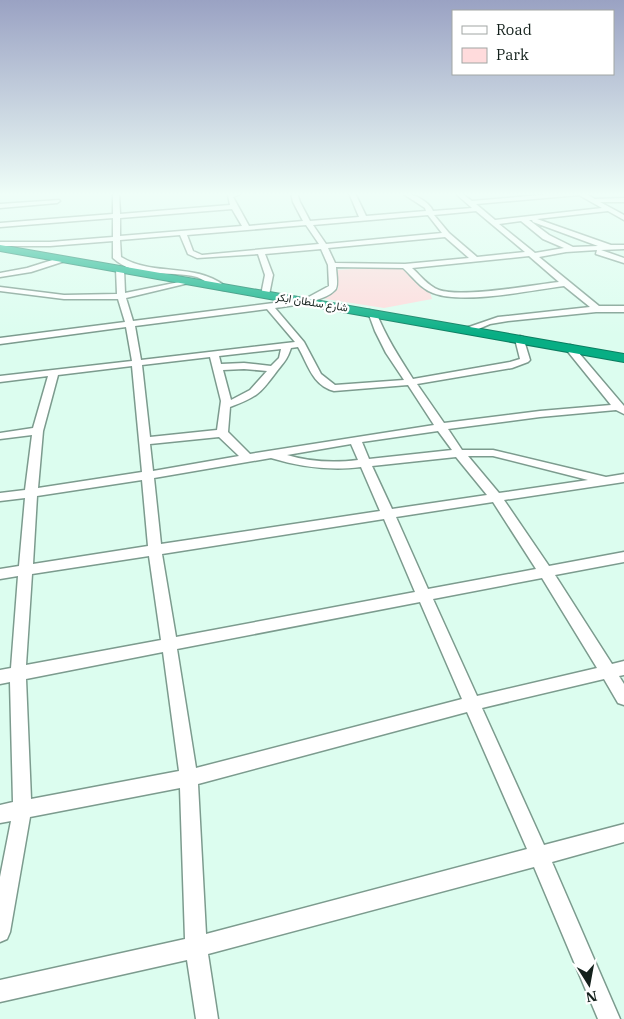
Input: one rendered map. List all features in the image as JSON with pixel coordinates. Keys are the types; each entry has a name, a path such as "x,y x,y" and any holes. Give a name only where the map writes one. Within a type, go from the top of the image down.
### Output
{"highway":[{"name":"شارع سلطان ابكر","path":"1,245 62,259 222,288 267,301 307,301 624,358"}],"street":[{"path":"1,245 88,241"},
{"path":"117,241 117,258 122,263 216,280 222,288"},
{"path":"185,241 190,253 194,256 385,241"},
{"path":"307,301 332,289 334,286 332,266 321,241"},
{"path":"454,241 475,259"},
{"path":"515,241 597,309"},
{"path":"554,241 576,250"},
{"path":"591,241 610,248"},
{"path":"332,266 405,266 531,255 555,250 624,247"},
{"path":"589,250 604,253 624,261"},
{"path":"261,252 269,275 267,301 301,344 319,380 326,386 350,388 411,382 522,363 525,360 520,339"},
{"path":"0,275 28,270 62,259"},
{"path":"405,266 433,290 445,294 566,282"},
{"path":"120,269 121,296 130,325 136,364 155,550 189,778 196,947 207,1019"},
{"path":"0,289 64,297 121,296 189,282"},
{"path":"0,341 130,325 267,301"},
{"path":"469,330 481,324 597,309 624,309"},
{"path":"372,312 386,344 441,427 496,498 545,571 617,670 624,698"},
{"path":"0,379 301,344"},
{"path":"226,405 246,397 262,387 273,369 283,359 287,346"},
{"path":"570,348 621,409"},
{"path":"214,355 226,405 222,433"},
{"path":"218,367 244,366 273,369"},
{"path":"0,932 22,810 18,674 24,570 31,494 38,431 54,373"},
{"path":"0,498 147,477 270,454 441,427 571,411 621,409"},
{"path":"0,436 38,431"},
{"path":"144,441 222,433"},
{"path":"222,433 247,458"},
{"path":"355,440 539,855 609,1019"},
{"path":"270,454 312,465 366,464 459,452 503,455 608,481"},
{"path":"0,574 388,516 624,478"},
{"path":"0,677 423,594 624,557"},
{"path":"0,814 189,778 471,704 617,670"},
{"path":"0,991 196,947 624,833"}],"green space":[{"path":"398,267 414,275 428,289 432,299 384,308 325,299 325,296 338,289 337,270"}]}
